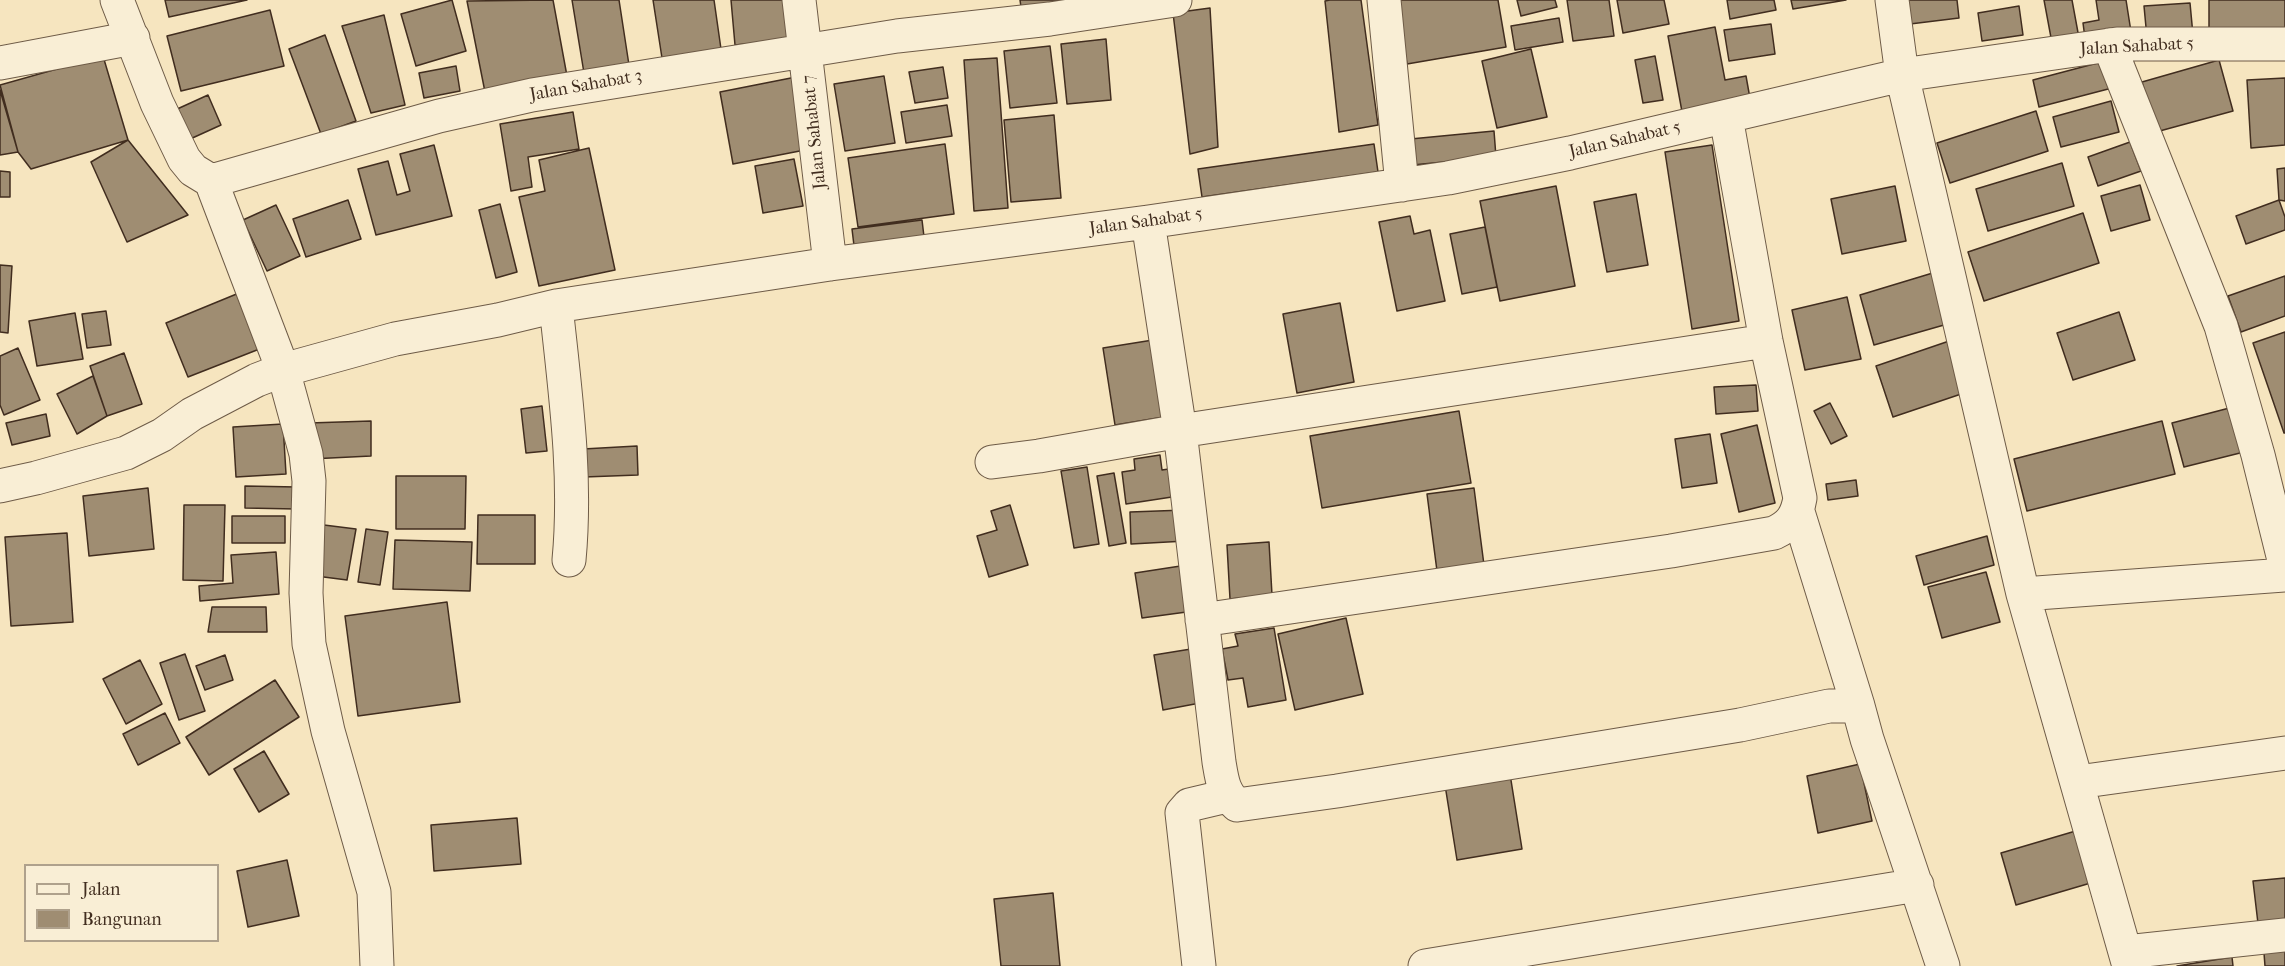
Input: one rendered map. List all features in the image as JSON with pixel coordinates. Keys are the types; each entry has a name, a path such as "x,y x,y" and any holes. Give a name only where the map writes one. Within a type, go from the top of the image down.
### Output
{"street":[{"path":"117,0 157,103 184,159 193,170 211,181 283,370 306,454 309,481 306,593 309,644 328,731 374,892 377,966"},
{"name":"Jalan Sahabat 7","path":"799,0 830,264"},
{"name":"Jalan Sahabat 3","path":"211,181 476,106 573,87 897,36 1050,19 1175,0"},
{"path":"1384,0 1402,185"},
{"path":"1892,0 1902,75 2023,594 2127,959 2285,935"},
{"path":"0,63 132,38"},
{"name":"Jalan Sahabat 5","path":"0,486 126,453 162,435 192,414 257,380 283,370 395,339 498,320 556,306 830,264 1148,222 1448,178 1726,117 1902,75 2109,45 2285,44"},
{"path":"2109,45 2221,326 2256,445 2285,564"},
{"path":"1202,620 1671,551 1774,533 1786,528 1797,512 1800,498 1766,341 1726,117"},
{"path":"1148,222 1180,431 1219,762 1227,796 1237,805 1740,725 1829,706 1858,706"},
{"path":"556,306 570,442 572,521 569,561"},
{"path":"992,462 1766,341"},
{"path":"1797,512 1867,739 1943,966"},
{"path":"2023,594 2285,575"},
{"path":"2078,782 2285,753"},
{"path":"1198,966 1182,813 1189,805 1227,796"},
{"path":"1425,966 1917,885"}],"building":[{"path":"165,0 247,0 169,17"},
{"path":"452,0 466,51 416,66 401,14"},
{"path":"553,0 567,76 485,92 467,1"},
{"path":"572,0 619,0 629,65 584,73"},
{"path":"653,0 714,0 721,49 662,58"},
{"path":"731,0 785,0 789,40 735,45"},
{"path":"1020,0 1068,0 1021,7"},
{"path":"1361,0 1378,125 1339,132 1325,1"},
{"path":"1396,0 1498,0 1506,47 1407,64"},
{"path":"1517,0 1555,0 1557,7 1521,16"},
{"path":"1567,0 1609,0 1614,36 1573,41"},
{"path":"1617,0 1664,0 1669,24 1623,33"},
{"path":"1727,0 1774,0 1776,10 1730,19"},
{"path":"1791,0 1846,0 1793,9"},
{"path":"1907,0 1957,0 1959,18 1910,24"},
{"path":"2044,0 2072,0 2079,38 2052,43"},
{"path":"2096,0 2126,0 2132,38 2086,46 2083,23 2099,20"},
{"path":"2209,0 2285,0 2285,38 2209,38"},
{"path":"2190,3 2193,35 2147,38 2144,6"},
{"path":"2019,6 2023,35 1982,41 1978,13"},
{"path":"1210,8 1218,147 1190,154 1173,13"},
{"path":"270,10 284,66 181,91 167,36"},
{"path":"384,15 405,105 371,113 342,26"},
{"path":"1559,18 1563,42 1515,50 1511,26"},
{"path":"1771,24 1775,54 1729,61 1724,30"},
{"path":"1715,27 1725,80 1746,76 1751,104 1683,117 1668,36"},
{"path":"325,35 356,121 321,134 289,49"},
{"path":"1106,39 1111,100 1067,104 1061,44"},
{"path":"1050,46 1057,103 1010,108 1004,51"},
{"path":"1531,49 1547,117 1497,128 1482,61"},
{"path":"103,56 128,140 31,169 18,152 0,85"},
{"path":"1655,56 1663,100 1643,103 1635,60"},
{"path":"997,58 1008,208 974,211 964,60"},
{"path":"2219,60 2233,111 2156,132 2142,82"},
{"path":"2105,61 2112,88 2039,107 2033,80"},
{"path":"456,66 460,91 424,98 419,73"},
{"path":"943,67 948,98 915,103 909,72"},
{"path":"884,76 895,143 845,151 834,84"},
{"path":"796,77 810,149 733,164 720,92"},
{"path":"2285,78 2285,145 2251,148 2247,80"},
{"path":"0,90 18,152 0,155"},
{"path":"208,95 221,125 188,140 175,110"},
{"path":"2111,101 2119,132 2061,147 2053,117"},
{"path":"947,105 952,136 906,143 901,112"},
{"path":"2036,111 2048,151 1950,183 1937,143"},
{"path":"573,112 579,149 528,157 532,187 511,191 500,124"},
{"path":"1054,115 1061,198 1011,202 1004,120"},
{"path":"1494,131 1496,157 1402,166 1400,140"},
{"path":"128,140 188,215 127,242 91,162"},
{"path":"2130,142 2141,171 2098,186 2088,157"},
{"path":"945,144 954,214 858,227 848,158"},
{"path":"1374,144 1378,172 1202,197 1198,169"},
{"path":"434,145 452,216 376,235 358,169 388,161 397,195 410,191 400,154"},
{"path":"1712,145 1739,321 1692,329 1665,152"},
{"path":"589,148 615,270 539,286 519,197 545,191 539,160"},
{"path":"794,159 803,206 763,213 755,166"},
{"path":"2062,163 2074,206 1988,231 1976,189"},
{"path":"2285,168 2285,201 2279,200 2277,169"},
{"path":"0,171 10,172 10,197 0,197"},
{"path":"2140,185 2150,220 2111,231 2101,196"},
{"path":"1556,186 1575,286 1500,301 1480,201"},
{"path":"1895,186 1906,241 1842,254 1831,199"},
{"path":"1636,194 1648,265 1607,272 1594,202"},
{"path":"348,200 361,239 306,257 293,219"},
{"path":"2279,200 2285,217 2285,230 2246,244 2236,216"},
{"path":"500,204 517,272 496,278 479,210"},
{"path":"276,205 300,256 267,271 243,220"},
{"path":"2083,213 2099,263 1984,301 1968,252"},
{"path":"1410,216 1414,234 1430,230 1445,301 1397,311 1379,222"},
{"path":"922,220 925,245 855,254 852,229"},
{"path":"1485,227 1497,287 1462,294 1450,234"},
{"path":"0,265 12,266 8,333 0,332"},
{"path":"1936,272 1951,323 1874,345 1860,295"},
{"path":"2285,276 2285,316 2241,332 2228,296"},
{"path":"239,293 262,348 188,377 166,323"},
{"path":"1847,297 1861,359 1805,370 1792,310"},
{"path":"1340,303 1354,382 1297,393 1283,314"},
{"path":"106,311 111,345 87,348 82,314"},
{"path":"2119,312 2135,360 2073,380 2057,333"},
{"path":"75,313 83,359 37,366 29,321"},
{"path":"2285,332 2285,433 2284,433 2253,343"},
{"path":"1955,339 1973,390 1893,417 1876,366"},
{"path":"1153,340 1164,417 1115,425 1103,348"},
{"path":"18,348 40,400 4,415 0,405 0,356"},
{"path":"124,353 142,404 107,416 90,366"},
{"path":"93,376 107,416 77,434 57,394"},
{"path":"1756,385 1758,411 1716,414 1714,387"},
{"path":"1830,403 1847,436 1831,444 1814,411"},
{"path":"542,406 547,451 526,453 521,409"},
{"path":"2237,406 2248,451 2184,467 2172,423"},
{"path":"1459,411 1471,483 1322,508 1310,436"},
{"path":"46,414 50,436 12,445 6,423"},
{"path":"371,421 371,456 310,459 309,423"},
{"path":"2162,421 2175,474 2027,511 2014,459"},
{"path":"283,424 286,474 236,477 233,427"},
{"path":"1757,425 1775,503 1739,512 1721,434"},
{"path":"1710,434 1717,483 1682,488 1675,439"},
{"path":"637,446 638,475 584,477 583,449"},
{"path":"1160,455 1162,470 1182,467 1185,495 1126,504 1122,472 1135,470 1134,459"},
{"path":"1087,467 1099,544 1074,548 1061,471"},
{"path":"1114,473 1126,543 1109,546 1097,476"},
{"path":"396,476 466,476 465,529 396,529"},
{"path":"1856,480 1858,496 1828,500 1826,484"},
{"path":"245,486 297,487 296,509 245,508"},
{"path":"148,488 154,549 89,556 83,496"},
{"path":"1474,488 1484,565 1437,571 1427,494"},
{"path":"184,505 225,505 223,581 183,580"},
{"path":"1010,505 1028,565 989,577 977,536 997,530 991,511"},
{"path":"1185,510 1186,541 1131,544 1130,512"},
{"path":"478,515 535,515 535,564 477,564"},
{"path":"232,516 285,516 285,543 232,543"},
{"path":"324,525 356,529 347,580 316,576"},
{"path":"366,529 388,532 380,585 358,582"},
{"path":"67,533 73,622 11,626 5,537"},
{"path":"1987,536 1994,565 1924,585 1916,556"},
{"path":"395,540 472,542 470,591 393,589"},
{"path":"1269,542 1272,595 1230,599 1227,545"},
{"path":"276,552 279,594 200,601 199,586 233,583 231,555"},
{"path":"1187,565 1194,611 1142,618 1135,573"},
{"path":"1986,572 2000,622 1942,638 1928,587"},
{"path":"447,602 460,702 358,716 345,616"},
{"path":"212,607 266,607 267,632 208,632"},
{"path":"1346,618 1363,694 1295,710 1278,634"},
{"path":"1274,628 1286,700 1248,707 1243,678 1228,680 1222,649 1238,646 1235,634"},
{"path":"1191,649 1200,703 1163,710 1154,655"},
{"path":"185,654 205,711 179,720 160,663"},
{"path":"225,655 233,680 205,690 196,666"},
{"path":"140,660 162,704 126,724 103,679"},
{"path":"275,680 299,717 209,775 186,737"},
{"path":"165,713 180,743 138,765 123,734"},
{"path":"264,751 289,794 259,812 234,769"},
{"path":"1860,764 1872,821 1818,833 1807,776"},
{"path":"1510,774 1522,849 1457,860 1445,785"},
{"path":"517,818 521,864 434,871 431,825"},
{"path":"2079,830 2094,882 2016,905 2001,853"},
{"path":"287,860 299,916 248,927 237,871"},
{"path":"2285,878 2285,929 2259,932 2253,881"},
{"path":"1053,893 1060,966 1001,966 994,899"},
{"path":"2285,950 2285,966 2265,966 2264,953"},
{"path":"2232,957 2233,966 2177,966"}]}
